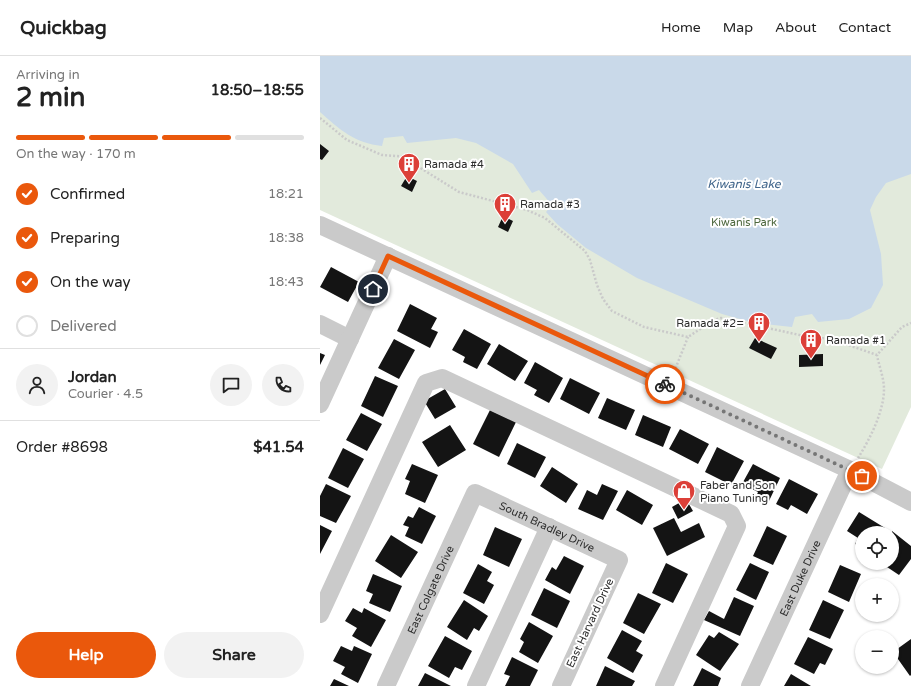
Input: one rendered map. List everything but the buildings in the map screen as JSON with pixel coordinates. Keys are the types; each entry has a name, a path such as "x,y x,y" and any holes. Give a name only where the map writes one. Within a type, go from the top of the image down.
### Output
{"street":[{"path":"320,225 850,470 911,502"},
{"path":"320,404 388,256"},
{"path":"320,324 350,338"},
{"path":"320,614 426,383 442,378 731,514 737,526 664,686"},
{"name":"East Duke Drive","path":"750,686 850,470"},
{"name":"South Bradley Drive","path":"475,493 619,560"},
{"name":"East Colgate Drive","path":"386,686 475,493"},
{"path":"476,686 549,527"},
{"name":"East Harvard Drive","path":"561,686 619,560"}],"path":[{"path":"320,118 347,140 382,155 409,157 422,169 459,192 528,210 545,218 584,251 590,260 597,285 603,299 612,311 644,327 688,337"},
{"path":"669,386 688,337 714,320 721,318 809,337 832,339 877,355"},
{"path":"877,355 902,328 911,323"},
{"path":"850,470 872,433 881,402 884,388 877,355"}],"green space":[{"name":"Kiwanis Lake","path":"320,56 911,56 911,407 882,469 320,210"}],"water":[{"name":"Kiwanis Lake","path":"320,56 911,56 911,174 886,183 876,197 870,210 881,254 883,285 871,308 849,319 818,322 812,314 795,317 792,327 754,323 722,314 637,278 586,248 557,224 546,212 552,205 539,190 532,193 513,164 476,143 456,138 407,143 403,136 384,138 382,146 364,142 348,135 320,112"}],"way so far":[{"path":"665,384 862,476"}],"place":[{"name":"Ramada #4","path":"409,184"},
{"name":"Ramada #3","path":"505,224"},
{"name":"Ramada #2=","path":"759,342"},
{"name":"Ramada #1","path":"811,360"},
{"name":"Faber and Son Piano Tuning","path":"684,510"}],"route":[{"path":"373,289 388,256 665,384"}],"park label":[{"name":"Kiwanis Park","path":"744,222"}]}
